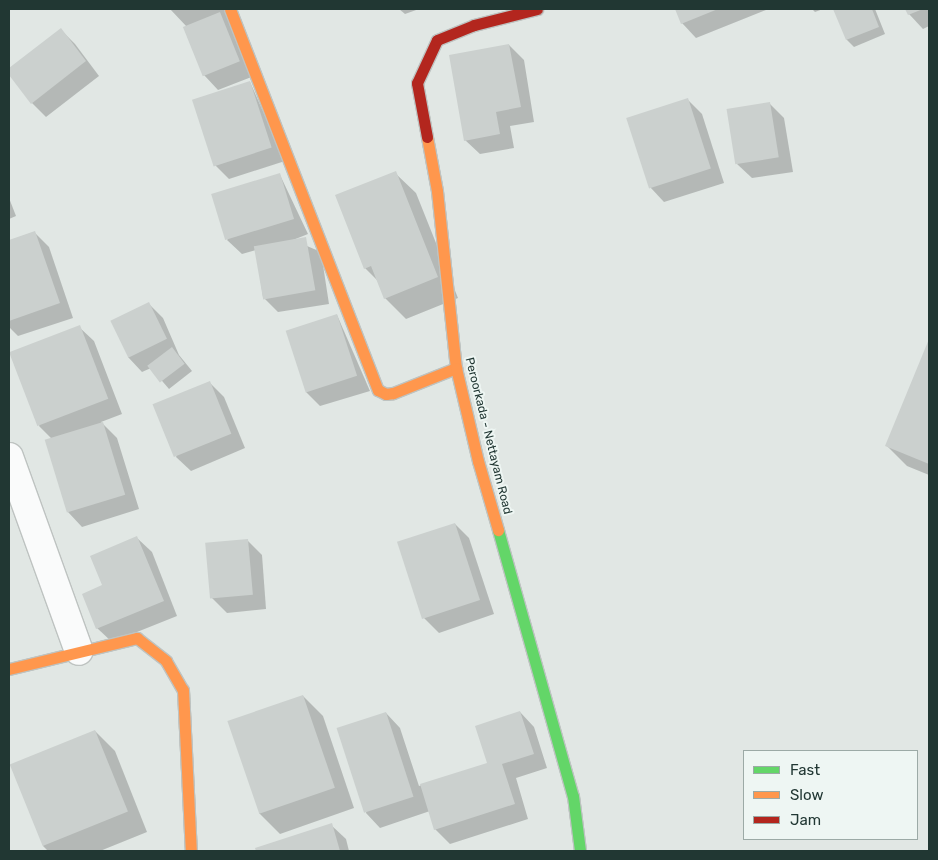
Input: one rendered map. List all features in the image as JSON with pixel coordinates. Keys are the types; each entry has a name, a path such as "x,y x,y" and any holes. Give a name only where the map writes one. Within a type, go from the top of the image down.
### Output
{"street":[{"path":"230,9 378,390 386,394 393,393 456,368"},
{"name":"Peroorkada - Nettayam Road","path":"537,9 474,25 437,40 417,83 437,191 456,368 478,461 573,796 580,851"},
{"path":"9,457 79,651"},
{"path":"9,669 136,638 166,662 183,690 191,851"}],"building":[{"path":"675,9 718,9 681,24"},
{"path":"833,9 872,9 879,27 846,40"},
{"path":"905,9 923,9 908,15"},
{"path":"220,12 240,61 203,76 183,27"},
{"path":"61,28 86,61 31,104 9,75 9,68"},
{"path":"509,44 521,107 496,112 500,134 464,141 449,55"},
{"path":"250,81 272,148 214,166 192,100"},
{"path":"688,98 711,168 649,188 626,118"},
{"path":"770,102 779,157 735,164 727,109"},
{"path":"396,171 438,277 384,299 371,266 364,269 335,195"},
{"path":"280,173 294,219 225,240 211,194"},
{"path":"35,231 60,303 9,321 9,240"},
{"path":"306,237 315,290 263,299 254,246"},
{"path":"149,302 167,339 128,358 110,321"},
{"path":"337,314 357,376 306,393 286,331"},
{"path":"80,325 108,399 37,426 9,352"},
{"path":"929,339 929,464 885,446"},
{"path":"172,347 185,364 160,382 147,366"},
{"path":"210,381 231,434 174,457 153,404"},
{"path":"103,422 125,495 67,513 45,440"},
{"path":"455,523 480,600 422,619 397,542"},
{"path":"137,536 164,601 96,629 82,594 102,585 90,556"},
{"path":"248,539 253,595 210,599 205,543"},
{"path":"303,695 335,788 259,814 227,721"},
{"path":"520,711 534,754 502,764 515,804 434,830 420,784 487,763 475,726"},
{"path":"386,712 414,797 364,813 337,728"},
{"path":"95,730 128,812 43,846 10,764"},
{"path":"332,823 340,851 256,851 255,848"}],"traffic: fast":[{"path":"498,530 573,796 580,851"}],"traffic: slow":[{"path":"230,9 378,390 386,394 393,393 456,368"},
{"path":"427,137 437,191 456,368 478,461 498,530"},
{"path":"9,669 137,638 166,661 183,690 191,851"}],"traffic: jam":[{"path":"427,137 417,83 437,40 474,25 537,9"}]}
